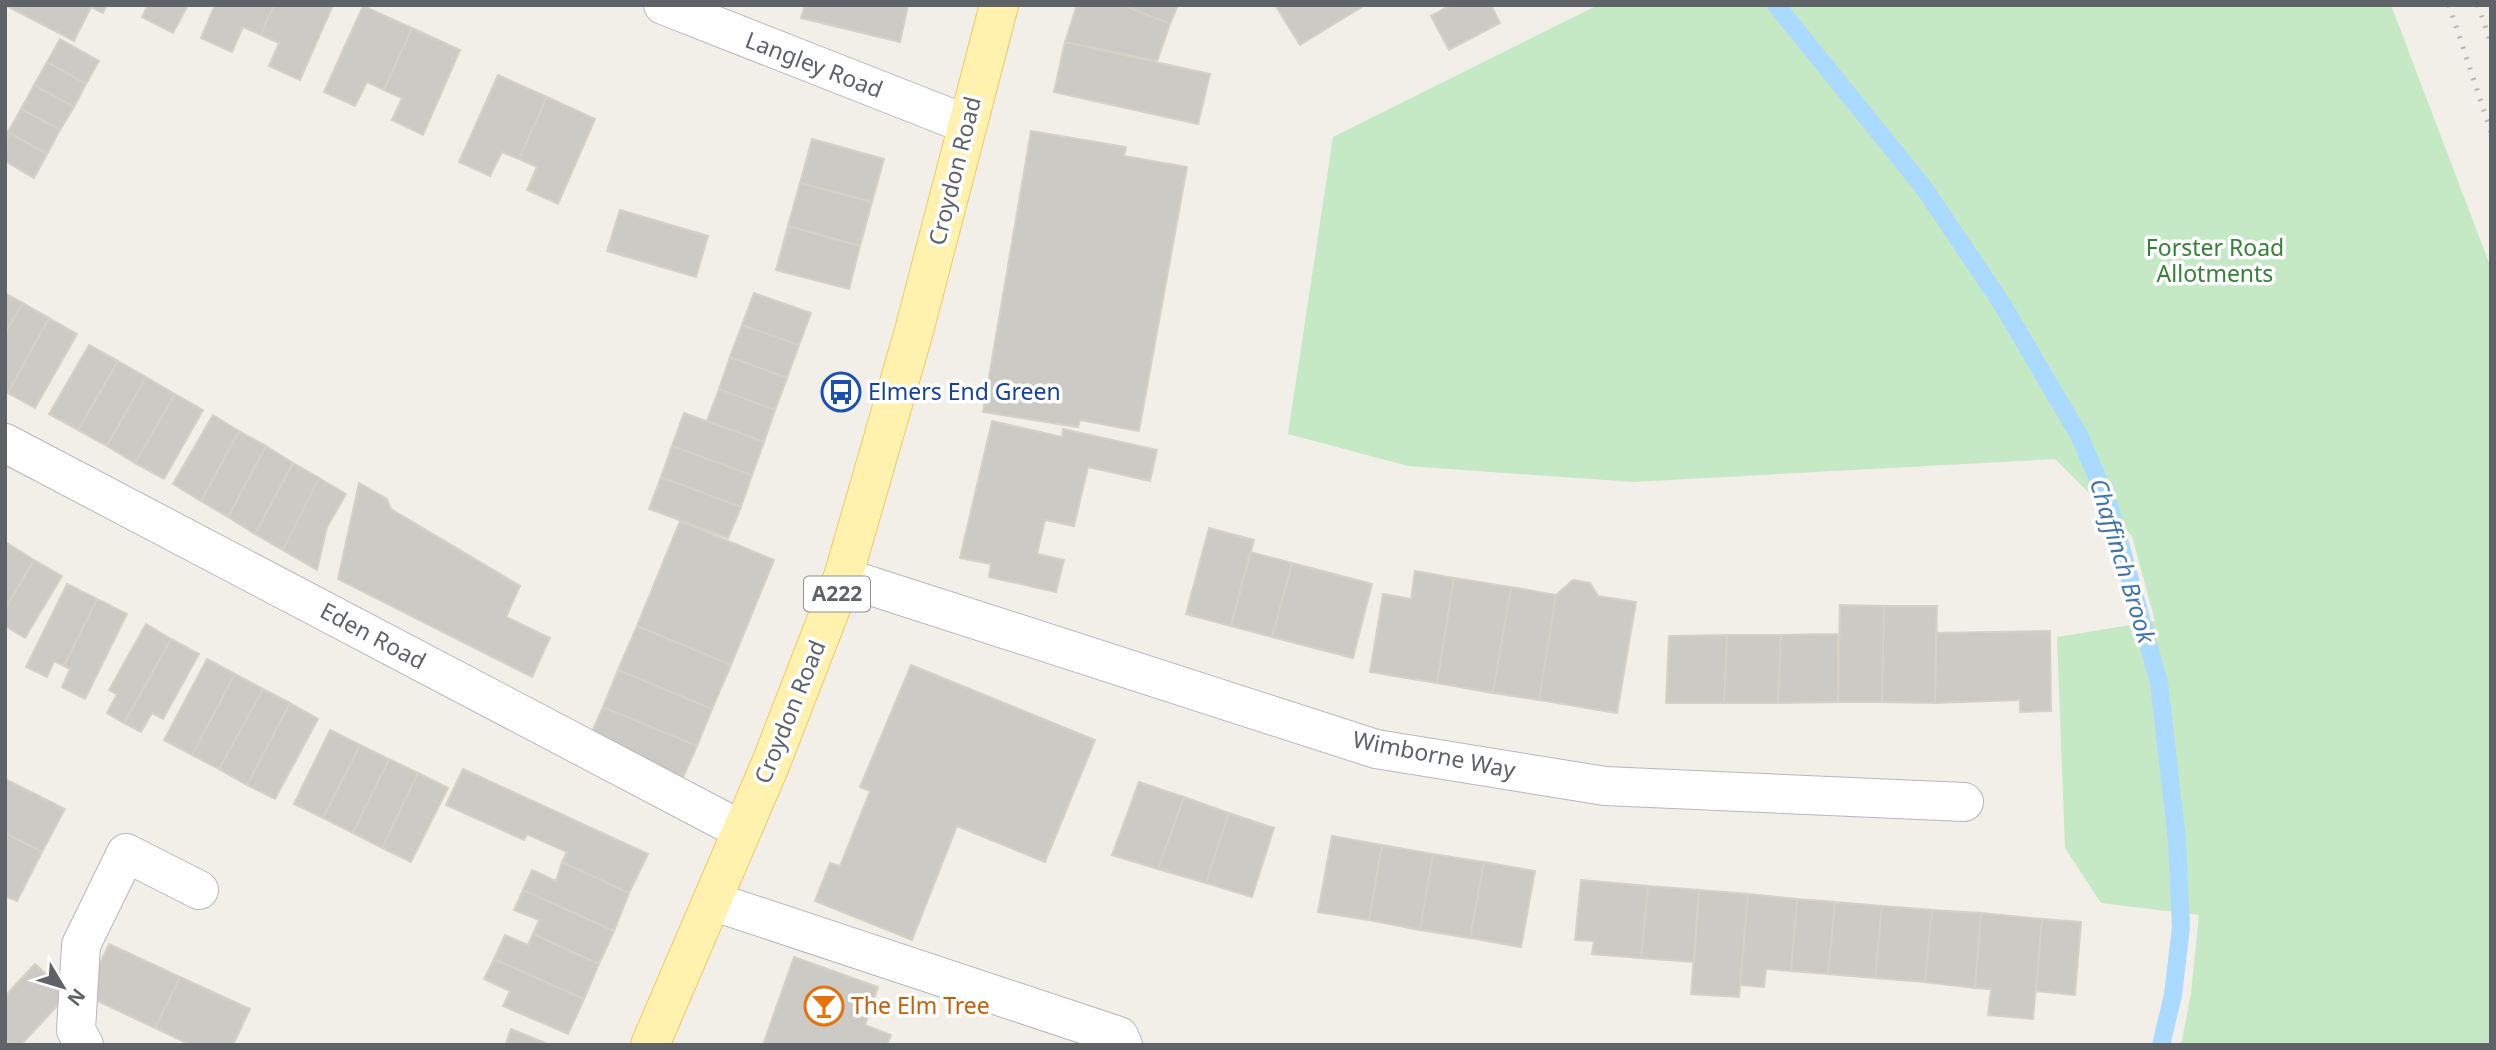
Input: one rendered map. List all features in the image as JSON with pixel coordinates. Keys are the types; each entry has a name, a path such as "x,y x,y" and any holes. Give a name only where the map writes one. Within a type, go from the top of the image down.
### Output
{"main road":[{"name":"Croydon Road","path":"650,1045 771,763 843,577 914,331 999,5"}],"street":[{"name":"Langley Road","path":"663,5 966,124"},
{"name":"Eden Road","path":"5,443 741,830"},
{"name":"Wimborne Way","path":"843,577 1376,749 1605,786 1964,802"},
{"path":"84,1045 76,1030 80,945 126,853 199,890"},
{"path":"712,901 1119,1036 1123,1045"}],"green space":[{"name":"Forster Road Allotments","path":"1598,5 2391,5 2491,268 2491,1045 2181,1045 2191,993 2199,915 2101,903 2065,848 2057,637 2155,621 2132,536 2055,459 1633,482 1408,466 1288,434 1333,137"}],"building":[{"path":"5,5 107,5 103,13 91,7 74,41"},
{"path":"148,5 188,5 173,33 142,17"},
{"path":"215,5 274,5 261,35 243,27 232,52 201,38"},
{"path":"274,5 333,5 300,80 269,66 279,43 261,35"},
{"path":"805,5 908,5 900,42 801,18"},
{"path":"1077,5 1123,5 1170,24 1157,61 1065,42"},
{"path":"1123,5 1178,5 1170,24"},
{"path":"1275,5 1365,5 1300,45"},
{"path":"1451,5 1491,5 1500,23 1449,50 1431,16"},
{"path":"363,6 412,28 384,90 367,82 355,106 324,92"},
{"path":"412,28 460,50 423,135 392,120 402,98 384,90"},
{"path":"60,39 99,61 86,84 47,62"},
{"path":"1065,42 1210,74 1198,124 1054,92"},
{"path":"47,62 86,84 74,107 34,85"},
{"path":"498,75 547,97 519,159 502,152 490,176 459,162"},
{"path":"34,85 74,107 60,130 21,109"},
{"path":"547,97 595,119 558,204 527,190 537,167 519,159"},
{"path":"21,109 60,130 47,154 8,132"},
{"path":"1031,131 1126,147 1124,156 1187,167 1139,431 1080,420 1078,427 983,412"},
{"path":"8,132 47,154 34,178 5,161"},
{"path":"812,139 884,159 872,202 800,183"},
{"path":"800,183 872,202 860,246 788,226"},
{"path":"620,210 708,236 696,277 607,251"},
{"path":"788,226 860,246 849,289 776,270"},
{"path":"5,293 23,303 5,333"},
{"path":"754,293 811,313 799,345 742,325"},
{"path":"23,303 49,318 8,393 5,391 5,333"},
{"path":"49,318 77,334 35,408 8,393"},
{"path":"742,325 799,345 787,378 730,357"},
{"path":"89,345 118,361 78,430 49,414"},
{"path":"730,357 787,378 775,410 719,389"},
{"path":"118,361 146,377 107,446 78,430"},
{"path":"146,377 175,394 135,463 107,446"},
{"path":"719,389 775,410 764,442 707,421"},
{"path":"175,394 203,410 164,479 135,463"},
{"path":"684,413 764,442 752,475 672,446"},
{"path":"213,415 239,431 201,501 173,484"},
{"path":"992,421 1062,437 1063,429 1157,450 1150,481 1088,467 1074,526 1045,520 1037,554 1064,560 1056,592 989,577 991,564 960,558"},
{"path":"239,431 266,446 228,517 201,501"},
{"path":"266,446 293,463 255,534 228,517"},
{"path":"672,446 752,475 741,507 661,477"},
{"path":"293,463 319,478 283,550 255,534"},
{"path":"661,477 741,507 728,538 649,509"},
{"path":"319,478 346,494 327,527 317,570 283,550"},
{"path":"359,483 387,499 391,509 520,586 506,617 550,638 532,677 338,579"},
{"path":"680,521 774,560 731,665 637,626"},
{"path":"1209,528 1254,540 1231,626 1186,614"},
{"path":"7,543 34,560 5,609 5,546"},
{"path":"1250,552 1292,563 1272,637 1231,626"},
{"path":"34,560 62,576 25,638 5,626 5,609"},
{"path":"1292,563 1372,584 1353,658 1272,637"},
{"path":"1415,571 1454,578 1437,683 1370,672 1383,594 1411,599"},
{"path":"1454,578 1511,587 1493,693 1437,683"},
{"path":"1573,580 1590,583 1598,596 1636,602 1617,713 1539,700 1556,595"},
{"path":"67,584 97,599 64,666 54,661 47,677 26,667"},
{"path":"1511,587 1556,595 1539,700 1493,693"},
{"path":"97,599 127,614 85,699 62,687 70,669 64,666"},
{"path":"1840,605 1884,606 1882,702 1838,702"},
{"path":"1884,606 1937,606 1935,703 1882,702"},
{"path":"146,624 171,639 124,723 107,713 117,694 109,690"},
{"path":"637,626 731,665 712,709 618,670"},
{"path":"2050,631 2051,711 2020,712 2020,700 1935,703 1936,633"},
{"path":"1838,634 1838,702 1778,703 1781,635"},
{"path":"1727,635 1781,635 1778,703 1724,703"},
{"path":"1727,635 1724,703 1666,703 1669,636"},
{"path":"171,639 199,654 163,719 152,713 141,732 124,723"},
{"path":"207,659 235,674 192,755 164,740"},
{"path":"911,665 1095,740 1045,862 957,826 912,940 815,901 830,863 840,866 870,791 860,787"},
{"path":"618,670 712,709 697,746 603,707"},
{"path":"235,674 263,689 219,769 192,755"},
{"path":"263,689 290,703 247,785 219,769"},
{"path":"290,703 318,719 275,799 247,785"},
{"path":"603,707 697,746 680,784 586,745"},
{"path":"330,730 360,745 323,818 294,804"},
{"path":"360,745 389,759 353,833 323,818"},
{"path":"389,759 418,773 382,848 353,833"},
{"path":"463,769 648,854 629,893 562,862 567,852 527,834 524,840 446,805"},
{"path":"418,773 448,788 411,862 382,848"},
{"path":"5,779 65,809 42,852 5,833"},
{"path":"1139,782 1184,797 1158,869 1112,855"},
{"path":"1184,797 1229,813 1206,883 1158,869"},
{"path":"1229,813 1274,828 1252,897 1206,883"},
{"path":"5,833 42,852 17,901 5,896"},
{"path":"1332,836 1382,845 1369,920 1318,912"},
{"path":"1382,845 1433,854 1420,930 1369,920"},
{"path":"1433,854 1484,862 1470,938 1420,930"},
{"path":"562,862 629,893 614,931 523,890 532,870 556,881"},
{"path":"1484,862 1535,871 1521,947 1470,938"},
{"path":"1581,880 1648,886 1641,958 1592,954 1594,941 1575,940"},
{"path":"1648,886 1699,890 1694,962 1641,958"},
{"path":"523,890 614,931 599,964 533,934 539,920 514,910"},
{"path":"1699,890 1748,894 1739,997 1691,994"},
{"path":"1748,894 1797,899 1791,971 1766,969 1764,987 1740,985"},
{"path":"1797,899 1835,902 1828,974 1791,971"},
{"path":"1835,902 1882,906 1875,978 1828,974"},
{"path":"1882,906 1932,910 1925,982 1875,978"},
{"path":"1932,910 1981,913 1975,988 1925,982"},
{"path":"1981,913 2042,919 2033,1019 1988,1015 1991,989 1975,988"},
{"path":"2042,919 2081,922 2075,995 2036,991"},
{"path":"533,934 599,964 584,999 494,959 505,935 528,945"},
{"path":"109,944 180,977 155,1028 85,995"},
{"name":"The Elm Tree","path":"794,957 878,987 865,1025 891,1035 887,1045 763,1045"},
{"path":"494,959 584,999 568,1034 503,1006 510,991 484,979"},
{"path":"35,964 68,994 21,1045 11,1045 5,1040 5,996"},
{"path":"180,977 250,1009 233,1045 191,1045 155,1028"},
{"path":"511,1029 550,1045 505,1045"}],"waterway":[{"name":"Chaffinch Brook","path":"1776,5 1924,188 2002,304 2080,437 2110,508 2159,683 2177,840 2181,927 2173,995 2161,1045"}],"railway":[{"path":"2449,5 2491,132"},
{"path":"2478,5 2491,44"}],"place":[{"name":"Elmers End Green","path":"841,392"},
{"name":"The Elm Tree","path":"824,1006"}]}
